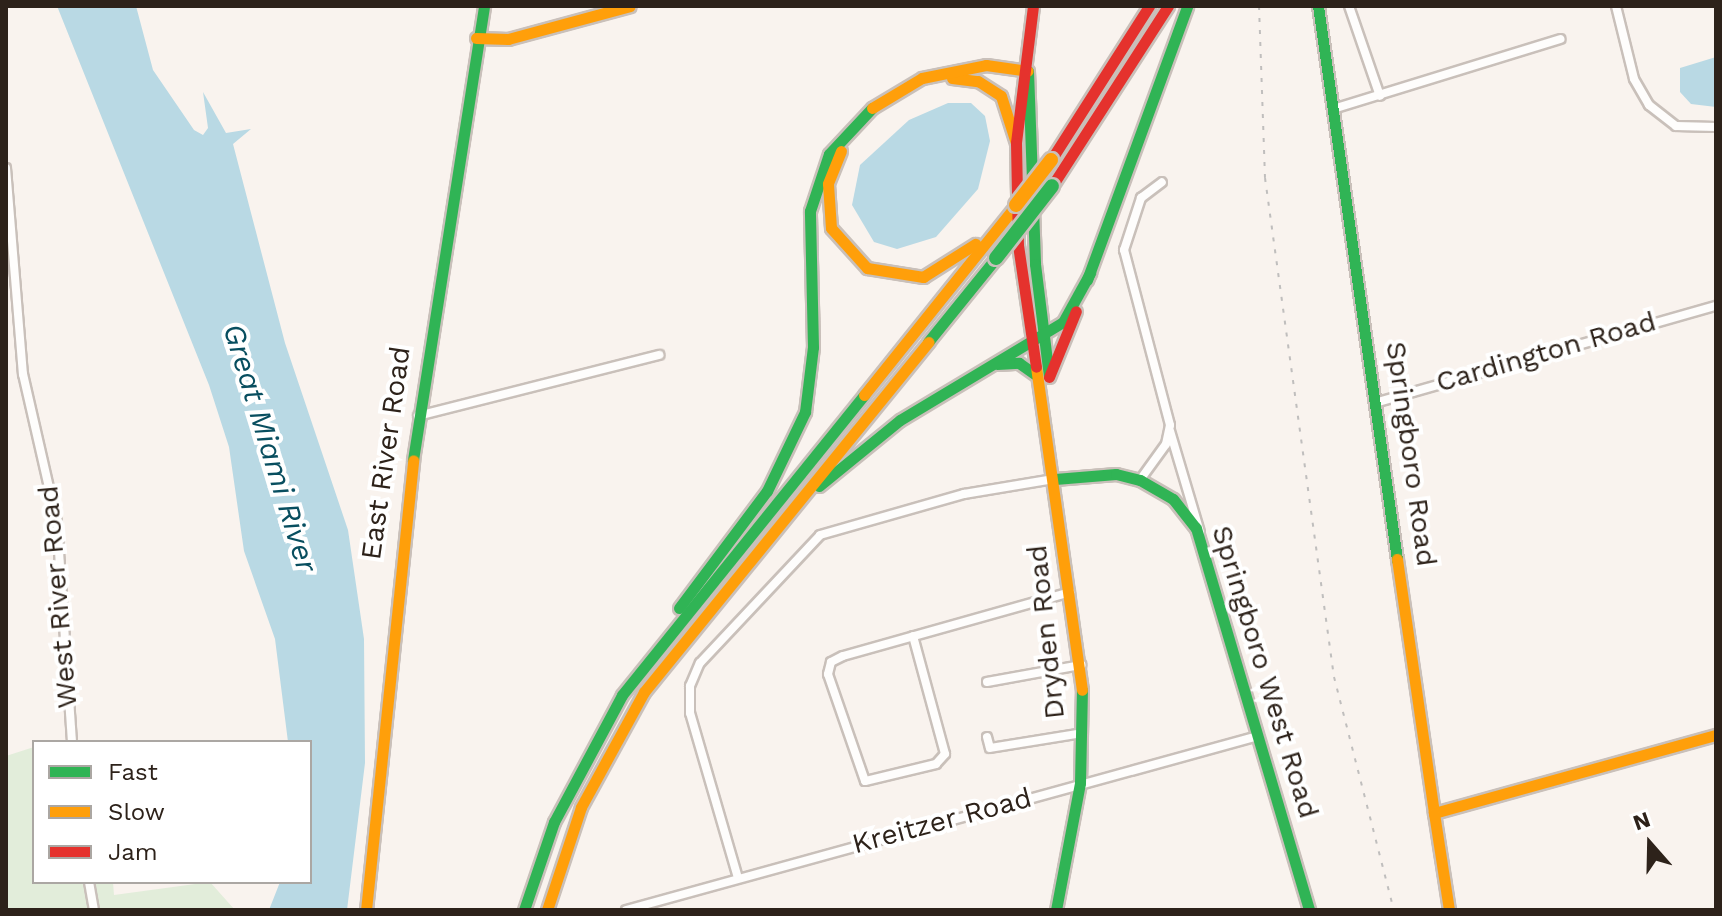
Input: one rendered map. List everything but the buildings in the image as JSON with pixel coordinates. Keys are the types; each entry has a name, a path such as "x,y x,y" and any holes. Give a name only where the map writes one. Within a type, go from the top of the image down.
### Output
{"main road":[{"name":"East River Road","path":"366,910 417,416 476,38 484,6"},
{"path":"476,38 508,39 630,6"},
{"name":"Dryden Road","path":"1033,6 1028,71 1016,143 1030,341 1042,375"},
{"path":"657,646 1051,160 1149,6"},
{"path":"547,910 571,832 612,744 672,654 1052,186 1168,6"},
{"path":"762,543 850,457 1071,314 1090,273 1187,6"},
{"name":"Springboro Road","path":"1318,6 1378,402 1449,910"},
{"path":"524,910 584,759 690,589 767,491 805,412 813,347 810,211 829,154 872,108 922,78 986,65 1028,71"},
{"path":"995,229 955,263 913,278 867,268 831,228 828,184 852,137 889,105 952,78 1028,71"},
{"name":"Dryden Road","path":"1028,71 1043,331 1042,375 1081,665 1083,733 1080,783 1056,910"},
{"path":"952,78 978,81 1001,96 1016,143"},
{"path":"986,368 1015,362 1042,375 1090,273"},
{"name":"Springboro West Road","path":"1055,479 1116,474 1140,480 1173,499 1201,537 1309,910"},
{"path":"1434,813 1716,735"}],"street":[{"path":"1349,6 1380,96"},
{"path":"1616,6 1634,79 1649,105 1676,126 1716,127"},
{"path":"1333,109 1560,39"},
{"name":"West River Road","path":"6,168 23,374 57,522 72,740"},
{"path":"1162,182 1141,198 1124,250 1201,537"},
{"name":"Cardington Road","path":"1378,402 1716,306"},
{"path":"417,416 659,355"},
{"path":"1140,480 1170,430"},
{"name":"Springboro West Road","path":"738,878 690,713 700,663 820,535 964,494 1055,479"},
{"path":"913,636 945,750 940,762 862,779 830,664 913,636 1070,592"},
{"path":"987,682 1081,665"},
{"path":"987,737 990,748 1083,733"},
{"name":"Kreitzer Road","path":"626,910 1258,736"},
{"path":"89,884 94,910"}],"green space":[{"path":"32,748 32,884 113,884 114,895 212,884 235,910 6,910 6,756"}],"water":[{"name":"Great Miami River","path":"57,6 136,6 153,70 194,130 203,135 208,128 203,92 226,133 251,129 233,144 285,343 348,530 364,639 365,763 347,910 269,910 279,884 312,884 312,740 288,740 275,639 244,551 229,447 209,385"},
{"path":"1716,57 1716,107 1691,104 1680,92 1680,68"},
{"path":"948,103 971,103 985,116 990,141 978,189 936,237 897,249 874,242 852,205 860,165 909,120"}],"railway":[{"path":"1259,6 1265,178 1334,677 1394,910"}],"traffic: fast":[{"path":"413,460 484,6"},
{"path":"1087,280 1187,6"},
{"path":"1318,6 1397,559"},
{"path":"1028,71 1035,264 1049,376"},
{"path":"679,608 767,491 805,412 813,347 810,211 829,154 872,108"},
{"path":"996,258 1052,186"},
{"path":"928,342 996,258"},
{"path":"819,486 900,420 1063,322 1090,273"},
{"path":"997,364 1019,363 1035,374"},
{"path":"524,910 554,822 622,695 864,395"},
{"path":"1055,479 1116,474 1140,480 1173,499 1196,528 1309,910"},
{"path":"1056,910 1080,783 1082,690"}],"traffic: slow":[{"path":"476,38 508,39 630,6"},
{"path":"872,108 922,78 986,65 1028,71"},
{"path":"952,78 978,81 1001,96 1016,143"},
{"path":"841,151 828,184 831,228 867,268 923,277 975,244"},
{"path":"1016,205 1051,160"},
{"path":"864,395 1016,205"},
{"path":"547,910 581,807 644,692 928,342"},
{"path":"1036,367 1082,690"},
{"path":"366,910 413,460"},
{"path":"1397,559 1434,813 1716,735"},
{"path":"1434,813 1449,910"}],"traffic: jam":[{"path":"1033,6 1016,143 1018,245 1036,367"},
{"path":"1051,160 1149,6"},
{"path":"1052,186 1168,6"},
{"path":"1049,377 1076,311"}]}
